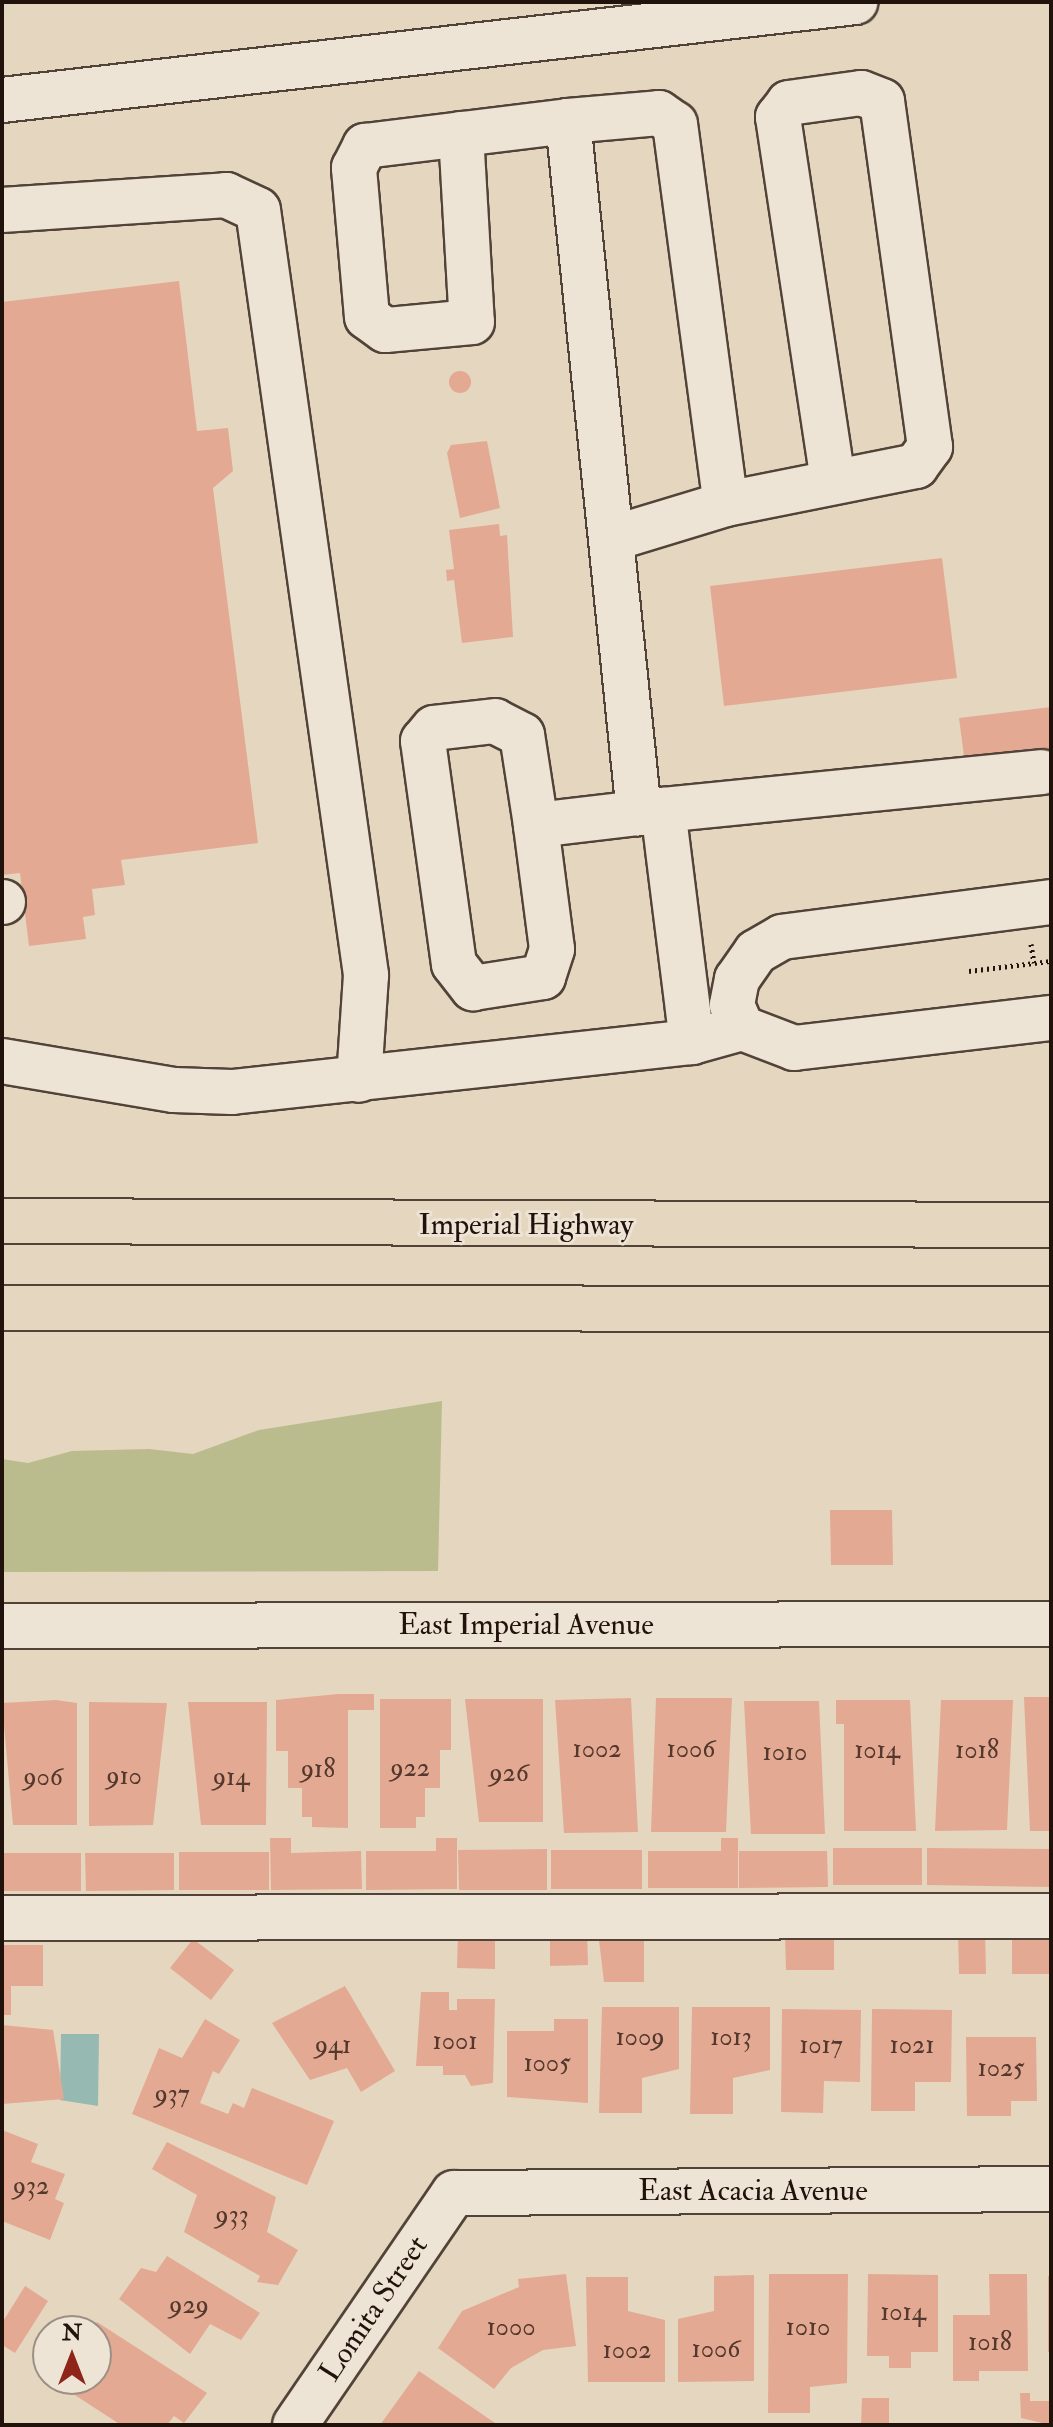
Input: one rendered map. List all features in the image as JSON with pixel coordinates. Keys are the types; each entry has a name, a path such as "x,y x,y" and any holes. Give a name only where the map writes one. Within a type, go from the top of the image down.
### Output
{"main road":[{"name":"Imperial Highway","path":"2,1221 1051,1225"},
{"path":"2,1308 1051,1309"}],"street":[{"path":"2,100 855,2"},
{"path":"611,539 726,504 916,466 930,447 882,101 861,93 789,103 778,117 833,481"},
{"path":"461,134 472,322 385,330 367,317 354,168 365,146 461,134 568,121 659,113 675,124 726,504"},
{"path":"568,121 611,539 651,812 692,1042"},
{"path":"2,210 226,195 258,210 366,975 359,1080"},
{"path":"495,721 522,735 536,825 552,949 543,977 473,988 454,964 423,741 434,728 495,721"},
{"path":"536,825 1042,772"},
{"path":"742,1028 732,1005 737,979 756,952 782,937 1051,902"},
{"path":"2,1061 204,1093 359,1080 692,1042 742,1028 794,1048 1051,1018"},
{"name":"East Imperial Avenue","path":"2,1626 1051,1624"},
{"path":"2,1918 1051,1916"},
{"name":"East Acacia Avenue","path":"454,2193 1051,2189"},
{"name":"Lomita Street","path":"295,2425 454,2193"}],"path":[{"path":"969,971 1051,961"}],"green space":[{"path":"442,1401 438,1571 2,1572 2,1459 28,1463 72,1451 149,1449 193,1454 259,1430"}],"water":[{"path":"61,2034 99,2034 98,2106 60,2100"}],"building":[{"path":"179,281 197,431 228,428 233,471 213,488 258,843 121,860 125,885 92,889 95,915 83,917 86,939 29,946 20,873 2,875 2,302"},
{"path":"456,371 464,371 471,382 464,393 456,393 449,386 449,378"},
{"path":"487,441 500,508 460,518 447,453 451,445"},
{"path":"499,524 500,536 507,535 513,637 462,643 454,580 447,581 446,570 454,569 449,530"},
{"path":"942,558 957,678 724,706 710,586"},
{"path":"1051,707 1051,753 965,764 959,718"},
{"path":"830,1510 892,1510 893,1565 831,1565"},
{"path":"374,1694 374,1710 348,1710 348,1828 312,1827 312,1817 302,1817 302,1788 288,1788 288,1751 276,1751 276,1700"},
{"path":"1024,1697 1051,1697 1051,1831 1030,1831"},
{"path":"631,1698 638,1832 564,1833 555,1700"},
{"path":"656,1698 732,1698 726,1832 651,1832"},
{"path":"380,1699 451,1699 451,1750 440,1750 440,1788 425,1788 425,1817 416,1817 416,1828 380,1828"},
{"path":"465,1699 543,1699 543,1822 479,1822"},
{"path":"56,1700 77,1703 77,1825 13,1825 2,1703"},
{"path":"836,1700 910,1700 916,1831 844,1831 844,1724 836,1724"},
{"path":"941,1700 1013,1700 1007,1830 935,1831"},
{"path":"744,1701 819,1701 825,1834 751,1834"},
{"path":"89,1702 167,1703 153,1825 89,1826"},
{"path":"188,1702 267,1702 266,1825 201,1825"},
{"path":"270,1838 291,1838 291,1853 361,1851 362,1889 271,1890"},
{"path":"436,1838 457,1838 457,1889 366,1890 366,1851 436,1851"},
{"path":"721,1838 738,1838 738,1888 648,1888 648,1851 721,1851"},
{"path":"833,1848 922,1848 922,1885 833,1885"},
{"path":"927,1848 1051,1849 1051,1887 927,1885"},
{"path":"547,1849 547,1890 459,1890 458,1850"},
{"path":"551,1850 642,1850 642,1889 551,1889"},
{"path":"739,1851 827,1851 828,1887 739,1888"},
{"path":"179,1852 269,1852 269,1890 179,1890"},
{"path":"2,1853 81,1853 81,1891 2,1891"},
{"path":"85,1853 174,1853 174,1890 86,1891"},
{"path":"644,1929 644,1982 604,1982 598,1932"},
{"path":"958,1929 985,1929 986,1974 959,1974"},
{"path":"458,1931 495,1931 495,1969 457,1968"},
{"path":"550,1931 587,1931 588,1965 550,1966"},
{"path":"834,1932 834,1970 786,1970 785,1933"},
{"path":"1012,1933 1049,1933 1049,1974 1012,1974"},
{"path":"193,1939 234,1970 211,2000 170,1968"},
{"path":"2,1945 43,1945 43,1986 11,1986 11,2015 2,2015"},
{"path":"345,1986 395,2071 361,2092 347,2068 310,2080 272,2023"},
{"path":"421,1992 449,1992 449,2010 457,2010 457,1999 495,1999 493,2083 471,2086 465,2075 443,2075 443,2066 416,2066"},
{"path":"602,2007 679,2007 679,2069 642,2078 642,2113 599,2113"},
{"path":"692,2007 770,2007 770,2070 733,2078 733,2114 690,2114"},
{"path":"782,2009 861,2010 860,2082 824,2081 823,2113 781,2112"},
{"path":"872,2009 952,2010 951,2082 915,2082 915,2111 871,2111"},
{"path":"205,2019 240,2040 219,2074 213,2071 200,2103 228,2114 233,2103 244,2108 252,2088 334,2121 307,2185 132,2114 159,2048 182,2058"},
{"path":"554,2019 588,2019 588,2103 507,2097 507,2031 554,2031"},
{"path":"2,2025 53,2030 64,2099 2,2104"},
{"path":"966,2037 1036,2037 1037,2101 1011,2101 1011,2116 967,2116"},
{"path":"2,2130 38,2144 31,2162 65,2174 55,2199 64,2203 50,2240 2,2221"},
{"path":"167,2142 276,2197 267,2232 298,2250 278,2285 257,2282 260,2276 184,2232 197,2195 152,2169"},
{"path":"167,2256 260,2313 241,2340 210,2324 190,2354 119,2299 141,2268 156,2272"},
{"path":"566,2274 576,2346 543,2350 511,2368 494,2389 438,2348 462,2311 519,2287 518,2279"},
{"path":"769,2274 848,2274 847,2383 810,2387 810,2413 768,2413"},
{"path":"868,2274 938,2275 938,2352 911,2352 911,2368 889,2368 889,2356 867,2356"},
{"path":"989,2274 1027,2274 1028,2371 979,2371 979,2381 953,2381 953,2315 990,2315"},
{"path":"754,2275 754,2381 678,2382 678,2319 714,2311 714,2276"},
{"path":"1051,2275 1051,2352 1048,2352 1048,2276"},
{"path":"586,2277 628,2277 628,2311 665,2320 665,2382 588,2382"},
{"path":"25,2286 48,2301 39,2315 32,2315 32,2326 15,2353 2,2345 2,2323"},
{"path":"112,2332 207,2393 184,2423 174,2416 167,2425 121,2425 75,2395 112,2395"},
{"path":"419,2371 498,2425 380,2425"},
{"path":"1020,2393 1030,2393 1030,2401 1051,2401 1051,2425 1021,2418"},
{"path":"862,2398 889,2398 889,2425 861,2425"}]}
